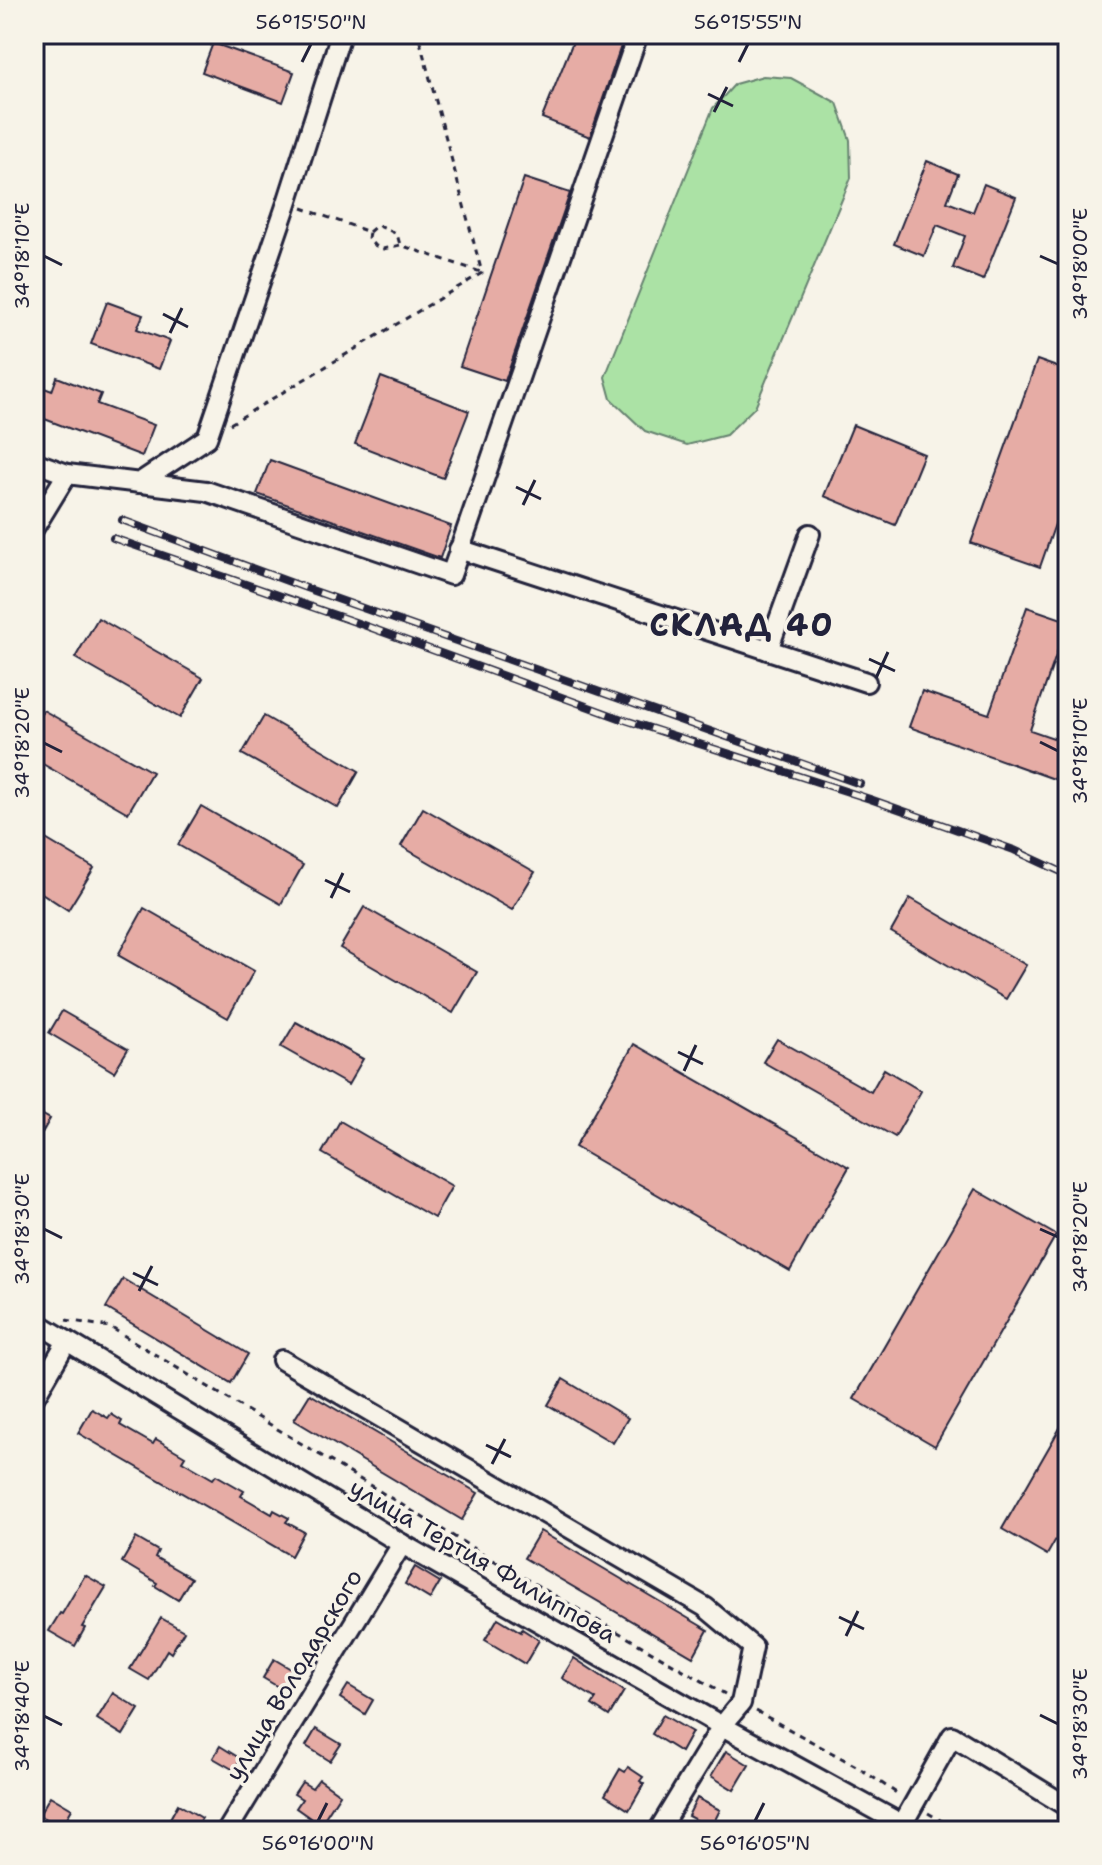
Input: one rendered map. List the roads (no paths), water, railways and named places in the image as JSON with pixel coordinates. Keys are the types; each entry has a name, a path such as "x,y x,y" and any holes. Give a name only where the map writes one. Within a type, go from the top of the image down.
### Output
{"street":[{"path":"139,483 207,438 341,34"},
{"path":"34,462 67,474 206,491 451,575 638,34"},
{"path":"34,528 67,474"},
{"path":"768,650 810,534"},
{"path":"459,549 866,682"},
{"name":"улица Тертия Филиппова","path":"34,1321 402,1544 908,1828"},
{"path":"34,1398 67,1341"},
{"path":"282,1360 705,1607 753,1647 741,1703 722,1726 658,1831"},
{"name":"улица Володарского","path":"227,1831 402,1544"},
{"path":"908,1828 914,1804 952,1736 1068,1807"}],"railway":[{"path":"122,520 860,784"},
{"path":"113,538 622,719 870,799 1014,850 1068,875"}],"district":[{"name":"СКЛАД 40","path":"742,624"}]}
